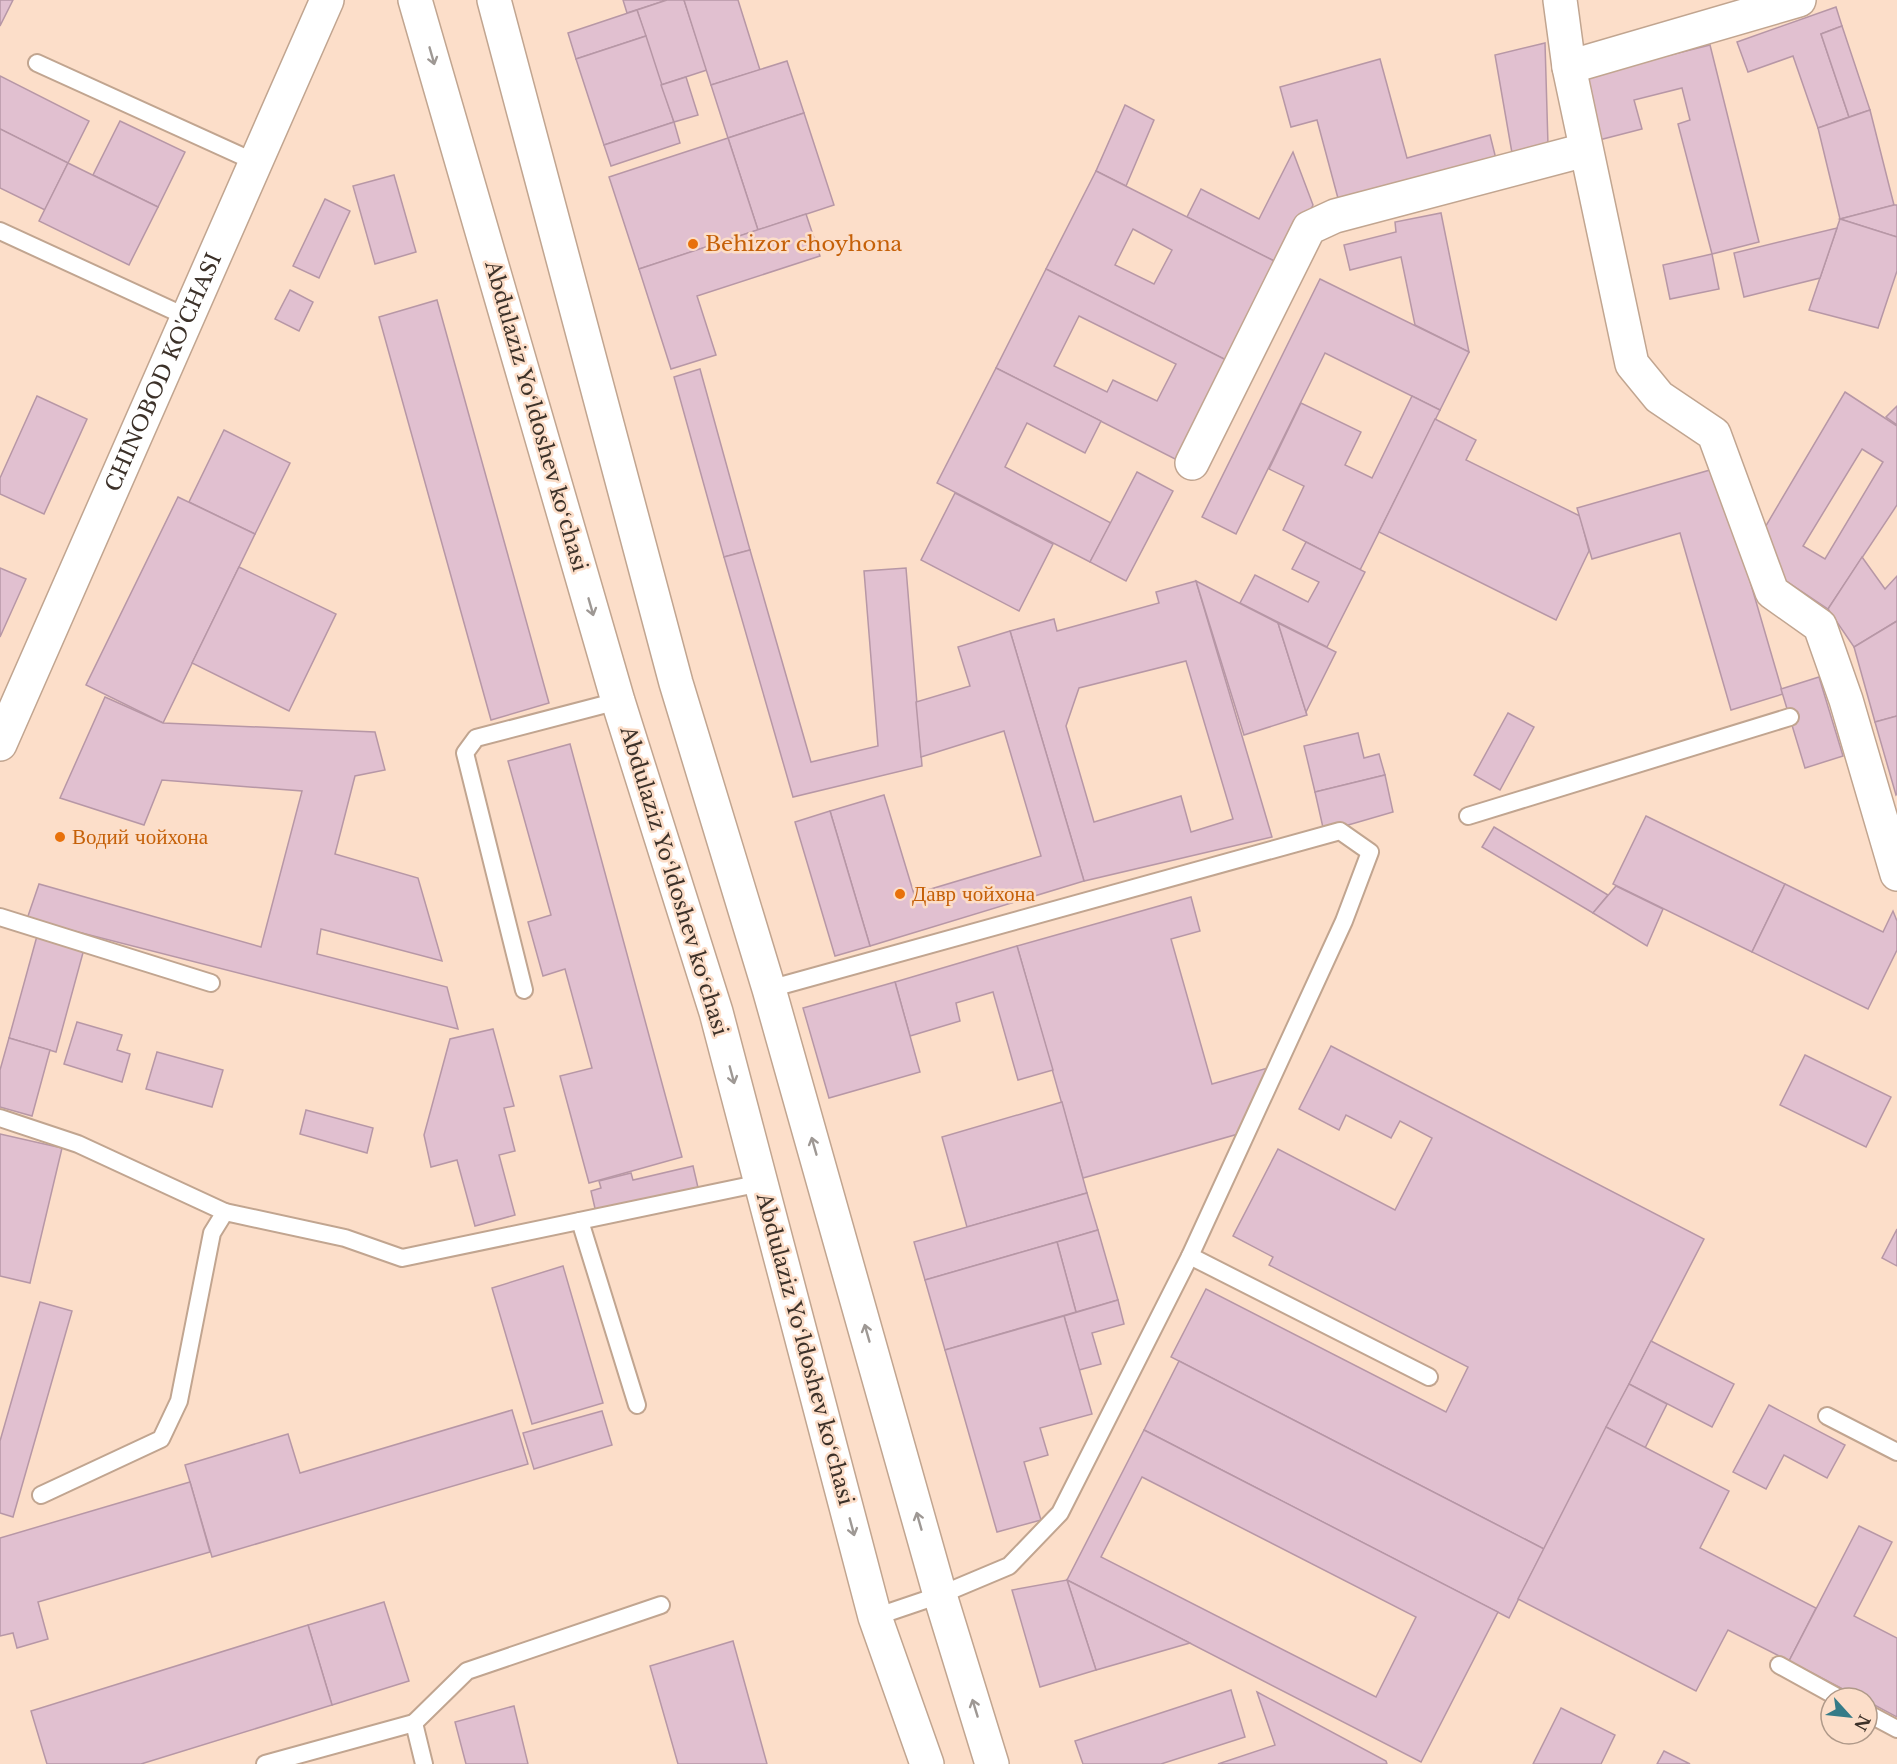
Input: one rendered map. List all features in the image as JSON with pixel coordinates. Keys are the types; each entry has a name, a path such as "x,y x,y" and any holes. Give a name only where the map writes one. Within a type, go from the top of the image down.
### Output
{"main road":[{"name":"CHINOBOD KO'CHASI","path":"1,736 327,0"},
{"name":"Abdulaziz Yoʻldoshev koʻchasi","path":"415,0 618,701 716,1012 875,1617 927,1764"},
{"path":"494,0 676,683 769,988 940,1595 992,1764"},
{"path":"1560,0 1569,67 1585,150 1632,363 1659,397 1714,434 1772,592 1820,626 1837,703 1897,874"},
{"path":"1569,67 1799,0"},
{"path":"1192,463 1309,228 1335,216 1585,150"}],"lane":[{"path":"37,63 255,162"},
{"path":"0,231 187,317"},
{"path":"524,990 465,753 476,738 618,701"},
{"path":"1468,816 1790,717"},
{"path":"769,988 1340,831 1370,852 1344,921 1190,1256 1060,1513 1010,1566 940,1595 875,1617"},
{"path":"0,918 211,983"},
{"path":"0,1118 78,1144 225,1212 345,1238 402,1258 761,1183"},
{"path":"41,1495 161,1439 178,1401 212,1233 225,1212"},
{"path":"580,1221 637,1405"},
{"path":"1190,1256 1429,1377"},
{"path":"1827,1416 1897,1452"},
{"path":"266,1764 414,1723 467,1671 661,1605"},
{"path":"1779,1665 1819,1687"},
{"path":"1879,1719 1897,1729"},
{"path":"414,1723 424,1764"}],"building":[{"path":"0,0 13,0 0,26"},
{"path":"623,0 667,0 627,13"},
{"path":"667,0 684,0 707,70 661,85 637,10"},
{"path":"684,0 738,0 760,70 711,85"},
{"path":"1836,7 1842,26 1821,34 1849,117 1818,128 1793,56 1748,72 1737,42"},
{"path":"637,10 646,36 576,59 568,33"},
{"path":"1842,26 1870,110 1849,117 1821,34"},
{"path":"646,36 674,122 604,145 576,59"},
{"path":"1545,43 1548,145 1512,153 1495,55"},
{"path":"1710,45 1759,242 1712,254 1678,124 1690,120 1682,88 1634,100 1642,129 1599,140 1582,77"},
{"path":"1380,59 1407,158 1490,135 1496,159 1339,202 1317,120 1291,127 1280,87"},
{"path":"787,61 804,113 728,138 711,85"},
{"path":"0,76 89,121 68,163 0,129"},
{"path":"686,77 698,115 674,122 661,85"},
{"path":"1125,105 1154,120 1126,186 1096,171"},
{"path":"1870,110 1894,205 1840,219 1818,128"},
{"path":"804,113 834,205 758,230 728,138"},
{"path":"120,121 185,152 158,207 93,175"},
{"path":"674,122 680,143 611,166 604,145"},
{"path":"0,129 68,163 45,210 0,188"},
{"path":"728,138 758,230 639,269 609,177"},
{"path":"1293,152 1313,205 1282,265 1187,217 1201,189 1259,219"},
{"path":"68,163 158,207 129,265 39,221"},
{"path":"1096,171 1282,265 1232,363 1046,269","holes":["1133,229 1172,250 1154,284 1115,265"]},
{"path":"394,175 416,252 375,264 353,186"},
{"path":"325,199 350,211 319,278 293,266"},
{"path":"1897,205 1897,237 1840,219"},
{"path":"1441,213 1469,352 1415,325 1401,257 1350,270 1344,245 1396,232 1395,222"},
{"path":"806,214 820,256 697,296 716,355 671,369 639,269"},
{"path":"1840,219 1897,237 1897,271 1878,328 1809,310"},
{"path":"1837,228 1820,278 1744,297 1734,253"},
{"path":"1712,254 1719,289 1670,299 1663,265"},
{"path":"1046,269 1232,363 1181,462 996,368","holes":["1079,316 1176,364 1157,401 1113,380 1107,392 1054,366"]},
{"path":"1320,279 1469,352 1440,410 1325,353 1236,534 1202,517"},
{"path":"290,290 313,302 299,331 275,319"},
{"path":"437,300 549,703 491,720 379,317"},
{"path":"996,368 1101,421 1085,453 1027,423 1005,467 1111,523 1090,562 937,483"},
{"path":"700,369 750,550 724,557 674,377"},
{"path":"1845,392 1897,426 1897,505 1828,609 1777,575 1764,529","holes":["1862,449 1883,462 1825,559 1803,546"]},
{"path":"37,396 87,419 44,514 0,494 0,478"},
{"path":"1412,396 1440,410 1360,570 1283,530 1304,486 1269,469 1301,403 1361,432 1345,465 1372,478"},
{"path":"1897,406 1897,425 1886,417"},
{"path":"1435,419 1476,440 1466,460 1580,516 1589,551 1556,620 1379,532"},
{"path":"224,430 290,463 255,534 189,502"},
{"path":"1717,468 1783,694 1731,710 1680,533 1592,559 1577,508"},
{"path":"1137,472 1173,491 1126,581 1090,562"},
{"path":"955,493 1053,544 1019,611 921,560"},
{"path":"178,497 255,534 163,723 86,685"},
{"path":"1306,542 1365,572 1327,647 1240,603 1255,575 1308,602 1319,582 1292,569"},
{"path":"750,550 811,762 878,746 864,571 906,568 922,766 793,797 724,557"},
{"path":"1862,557 1885,589 1897,576 1897,621 1854,647 1828,609"},
{"path":"239,567 336,614 289,711 192,663"},
{"path":"0,568 26,579 0,637"},
{"path":"1196,581 1272,837 1084,881 1010,631 1054,619 1057,631 1159,603 1156,592","holes":["1186,661 1233,819 1191,832 1181,796 1094,822 1066,726 1079,688"]},
{"path":"1196,581 1278,623 1307,715 1244,735"},
{"path":"1897,621 1897,716 1875,722 1854,647"},
{"path":"1278,623 1336,652 1306,712"},
{"path":"1010,631 1084,881 870,946 830,811 884,795 914,894 1041,856 1004,731 921,757 916,702 970,686 958,647"},
{"path":"1819,677 1843,756 1805,768 1781,689"},
{"path":"105,697 163,723 375,732 385,770 355,776 335,854 418,878 442,961 321,929 317,954 447,987 458,1029 27,919 39,884 261,947 302,791 162,780 144,825 60,798"},
{"path":"1508,713 1534,727 1500,790 1474,775"},
{"path":"1897,716 1897,794 1896,795 1875,722"},
{"path":"1358,733 1364,758 1379,754 1385,775 1315,792 1304,746"},
{"path":"570,744 682,1157 589,1183 560,1076 592,1068 565,969 543,976 528,922 551,915 508,761"},
{"path":"1385,775 1393,812 1324,832 1315,792"},
{"path":"830,811 870,946 835,956 795,822"},
{"path":"1646,816 1785,884 1752,952 1613,884"},
{"path":"1494,827 1608,895 1593,913 1482,847"},
{"path":"1785,884 1883,932 1893,911 1897,921 1897,950 1868,1009 1752,952"},
{"path":"1616,886 1663,909 1647,946 1593,913"},
{"path":"1191,897 1200,931 1171,939 1212,1084 1271,1067 1238,1134 1083,1178 1017,946"},
{"path":"37,936 84,949 56,1052 9,1038"},
{"path":"1017,946 1053,1070 1018,1080 993,992 956,1003 960,1021 910,1036 895,982"},
{"path":"895,982 920,1072 829,1098 803,1008"},
{"path":"77,1022 122,1035 117,1050 130,1054 122,1082 64,1064"},
{"path":"493,1029 514,1106 504,1108 515,1151 499,1155 515,1215 475,1226 457,1160 431,1167 424,1135 450,1039"},
{"path":"9,1038 50,1050 32,1116 0,1107 0,1070"},
{"path":"1331,1046 1704,1239 1544,1549 1171,1357 1206,1289 1446,1412 1468,1367 1269,1265 1273,1257 1233,1236 1278,1149 1395,1210 1432,1138 1400,1121 1391,1138 1346,1115 1339,1130 1299,1109"},
{"path":"157,1052 223,1070 212,1107 146,1089"},
{"path":"1805,1055 1891,1097 1866,1147 1780,1105"},
{"path":"1062,1102 1087,1193 967,1227 942,1137"},
{"path":"306,1110 373,1128 367,1153 300,1134"},
{"path":"0,1134 62,1148 30,1283 0,1276"},
{"path":"693,1166 699,1192 597,1217 591,1191 601,1188 599,1181 631,1173 633,1180"},
{"path":"1087,1193 1098,1230 925,1280 914,1242"},
{"path":"1897,1229 1897,1266 1882,1258"},
{"path":"1098,1230 1118,1300 1076,1312 1057,1242"},
{"path":"1057,1242 1076,1312 945,1350 925,1280"},
{"path":"563,1266 603,1403 532,1424 492,1288"},
{"path":"1118,1300 1124,1324 1092,1333 1101,1364 1079,1370 1064,1316"},
{"path":"40,1302 72,1311 13,1517 0,1513 0,1441"},
{"path":"1064,1316 1092,1414 1040,1428 1048,1455 1024,1462 1041,1520 997,1532 945,1350"},
{"path":"1651,1341 1734,1384 1712,1427 1629,1384"},
{"path":"1179,1361 1544,1549 1509,1618 1144,1430"},
{"path":"1629,1384 1667,1404 1645,1448 1606,1427"},
{"path":"1769,1405 1845,1445 1827,1478 1784,1455 1766,1489 1733,1472"},
{"path":"512,1410 528,1464 212,1557 185,1465 288,1434 300,1473"},
{"path":"602,1411 612,1445 534,1469 523,1433"},
{"path":"1606,1427 1729,1491 1700,1548 1816,1608 1789,1661 1728,1630 1696,1691 1518,1599"},
{"path":"1144,1430 1498,1612 1421,1762 1067,1580","holes":["1142,1477 1416,1617 1376,1697 1101,1557"]},
{"path":"190,1482 210,1552 38,1602 48,1639 17,1648 13,1633 0,1636 0,1538"},
{"path":"1859,1526 1892,1542 1854,1616 1897,1638 1897,1717 1879,1707 1879,1686 1837,1686 1789,1661"},
{"path":"1067,1580 1190,1643 1096,1670"},
{"path":"1067,1580 1096,1670 1040,1687 1012,1590"},
{"path":"384,1602 409,1681 332,1705 308,1625"},
{"path":"308,1625 332,1705 141,1764 47,1764 31,1711"},
{"path":"733,1641 767,1764 678,1764 650,1666"},
{"path":"1231,1690 1245,1737 1161,1764 1083,1764 1075,1741"},
{"path":"1257,1692 1386,1761 1387,1764 1218,1764 1275,1745"},
{"path":"514,1706 528,1764 466,1764 455,1722"},
{"path":"1561,1708 1615,1735 1601,1764 1533,1764"},
{"path":"1664,1751 1690,1764 1657,1764"}],"place":[{"name":"Behizor choyhona","path":"693,244"},
{"name":"Водий чойхона","path":"60,837"},
{"name":"Давр чойхона","path":"900,894"}]}
